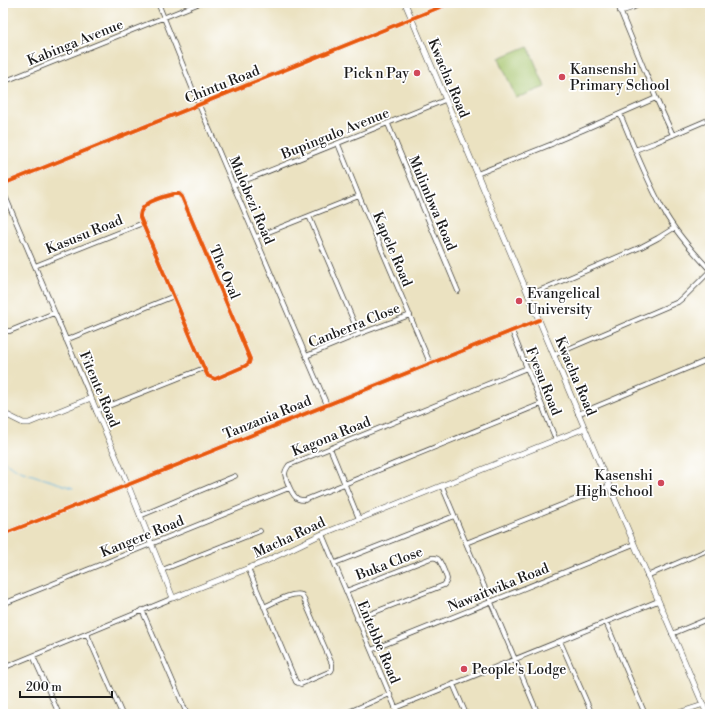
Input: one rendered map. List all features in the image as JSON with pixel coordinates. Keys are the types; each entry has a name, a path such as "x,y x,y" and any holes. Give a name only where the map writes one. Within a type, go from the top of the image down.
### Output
{"main road":[{"name":"Kwacha Road","path":"405,3 578,414 707,714"},
{"name":"Fitente Road","path":"91,398 128,485 173,598"},
{"path":"3,413 23,422 29,423 91,398"},
{"name":"Macha Road","path":"173,598 278,556 322,534 585,428"}],"street":[{"name":"Mulobezi Road","path":"158,3 199,105 327,405"},
{"name":"Kabinga Avenue","path":"3,82 200,3"},
{"name":"Chintu Road","path":"3,184 450,3"},
{"path":"617,3 673,135"},
{"path":"620,12 642,3"},
{"path":"477,174 552,144 576,132 656,98"},
{"name":"Bupingulo Avenue","path":"234,185 445,100"},
{"path":"554,355 678,302 710,270 674,228 661,205 620,114"},
{"path":"635,150 710,119"},
{"name":"Mulimbwa Road","path":"388,124 458,291"},
{"name":"Kapele Road","path":"338,144 430,363"},
{"name":"Fitente Road","path":"3,191 91,398"},
{"name":"The Oval","path":"143,222 140,217 140,212 146,204 174,194 179,194 182,197 250,358 249,363 246,366 215,378 208,376 204,368"},
{"path":"256,237 359,196"},
{"path":"309,216 359,334"},
{"path":"96,411 204,368 143,222"},
{"name":"Kasusu Road","path":"35,266 143,222"},
{"path":"529,295 641,247 674,228"},
{"path":"66,340 174,296"},
{"path":"3,330 10,331 54,313"},
{"name":"Canberra Close","path":"306,356 410,315"},
{"name":"Tanzania Road","path":"3,534 539,320"},
{"name":"Fyesu Road","path":"512,331 556,440"},
{"path":"578,414 710,359"},
{"name":"Kagona Road","path":"290,488 285,473 286,468 289,465 527,368"},
{"path":"290,488 296,498 305,500 541,404"},
{"path":"330,448 359,519"},
{"path":"140,516 235,476"},
{"path":"442,486 538,714"},
{"path":"466,543 609,486"},
{"name":"Kangere Road","path":"3,604 290,488"},
{"path":"335,563 454,516"},
{"path":"162,570 260,531"},
{"name":"Entebbe Road","path":"322,534 398,714"},
{"name":"Nawaitwika Road","path":"371,650 634,544"},
{"path":"648,576 710,549"},
{"name":"Buka Close","path":"346,591 431,558 435,558 441,563 447,579 447,582 444,585 358,619"},
{"path":"248,568 264,607 296,682 301,684 328,673 332,669 332,664 302,595 294,594 264,607"},
{"name":"Macha Road","path":"3,668 173,598"},
{"path":"396,708 658,601"},
{"path":"142,610 187,714"},
{"path":"672,634 710,618"},
{"path":"606,622 645,714"},
{"path":"86,634 122,714"},
{"path":"560,640 592,714"},
{"path":"33,656 59,714"},
{"path":"453,684 466,714"},
{"path":"344,714 390,694"},
{"path":"674,714 702,705"}],"green space":[{"path":"528,46 545,87 516,98 499,58"}],"waterway":[{"path":"3,461 20,471 73,488"}],"cycle path":[{"path":"3,184 450,3"},
{"path":"174,194 179,194 182,197 250,359 249,363 245,366 215,379 208,376 204,368 140,217 143,208 147,204 174,194"},
{"path":"3,534 539,320"}],"place":[{"name":"Pick n Pay","path":"417,73"},
{"name":"Kansenshi Primary School","path":"562,77"},
{"name":"Evangelical University","path":"519,301"},
{"name":"Kasenshi High School","path":"661,483"},
{"name":"People's Lodge","path":"464,669"}]}
